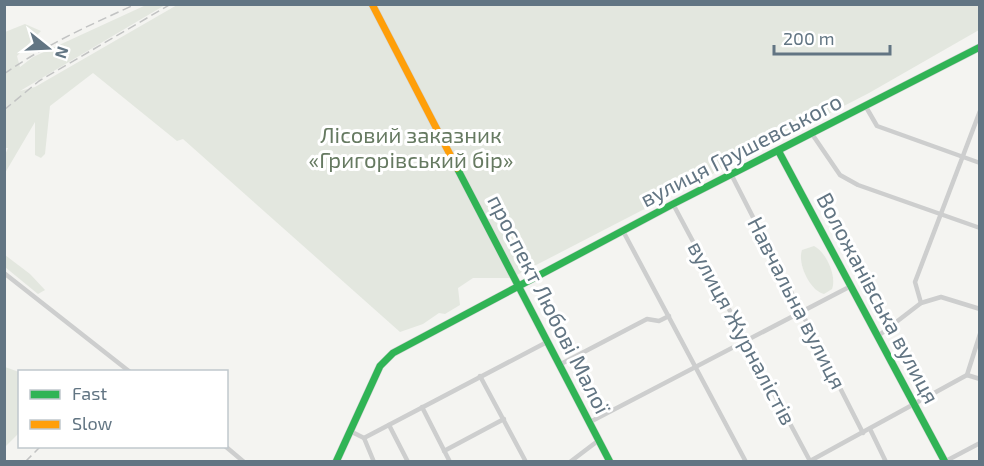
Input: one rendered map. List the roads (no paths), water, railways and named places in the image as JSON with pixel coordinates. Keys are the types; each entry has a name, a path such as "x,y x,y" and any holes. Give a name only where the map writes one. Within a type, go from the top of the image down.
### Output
{"street":[{"name":"проспект Любові Малої","path":"372,4 610,462"},
{"name":"вулиця Грушевського","path":"336,462 380,366 393,353 673,204 779,152 980,47"},
{"path":"866,106 877,126 980,163"},
{"path":"921,303 915,282 980,111"},
{"path":"812,134 840,175 858,185 980,228"},
{"name":"Воложанівська вулиця","path":"779,152 944,461"},
{"name":"Навчальна вулиця","path":"731,174 863,433"},
{"name":"вулиця Журналістів","path":"673,204 810,461"},
{"path":"623,231 698,367 746,462"},
{"path":"4,273 127,370"},
{"path":"590,422 748,342 851,286"},
{"path":"878,336 921,303 941,297 980,309"},
{"path":"559,365 647,319 659,321 669,316"},
{"path":"810,461 916,405 967,375 980,334"},
{"path":"363,438 547,342"},
{"path":"480,375 526,462"},
{"path":"967,375 980,379"},
{"path":"422,407 450,462"},
{"path":"444,451 504,419"},
{"path":"389,425 408,462"},
{"path":"870,429 886,462"},
{"path":"350,431 363,438 374,462"},
{"path":"570,462 599,440"},
{"path":"944,461 980,442"},
{"path":"226,448 244,462"}],"railway":[{"path":"4,74 52,45 136,4"},
{"path":"4,110 39,81 171,4"},
{"path":"25,462 39,448"}],"park label":[{"name":"Лісовий заказник «Григорівський бір»","path":"411,148"}]}
